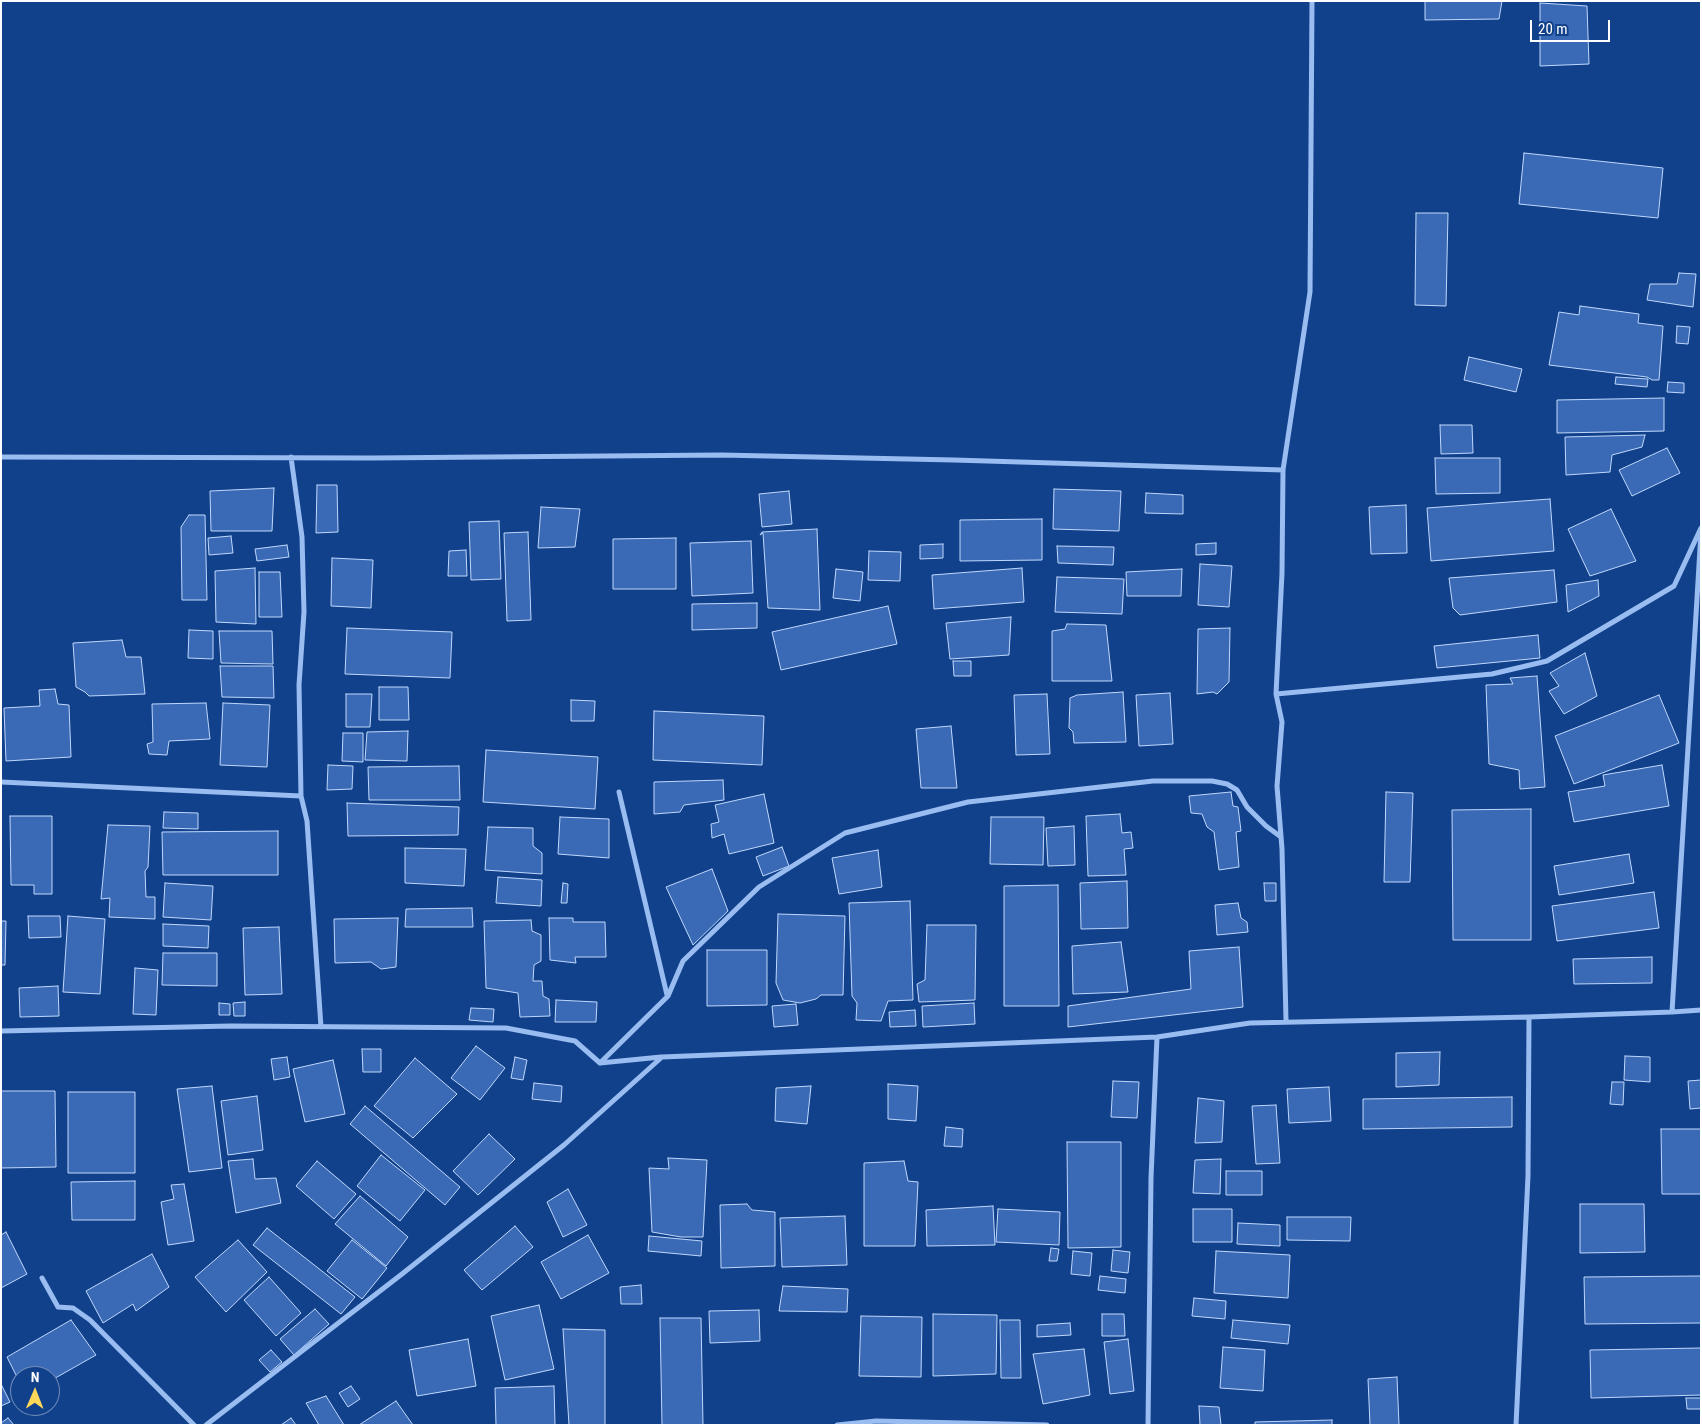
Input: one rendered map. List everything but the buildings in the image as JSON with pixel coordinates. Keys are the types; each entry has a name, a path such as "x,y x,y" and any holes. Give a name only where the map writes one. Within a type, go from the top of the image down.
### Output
{"street":[{"path":"1286,1021 1281,837 1277,786 1282,722 1276,694 1282,573 1283,470 1310,292 1312,1"},
{"path":"1,457 722,455 1283,470"},
{"path":"291,457 302,537 304,612 299,685 301,796 308,821 321,1027"},
{"path":"1276,694 1492,674 1547,661 1674,586 1701,528"},
{"path":"1672,1012 1701,532"},
{"path":"600,1063 668,996 683,961 759,887 845,833 968,802 1153,782 1212,781 1227,784 1237,790 1247,807 1266,826 1281,837"},
{"path":"1,782 301,796"},
{"path":"619,792 668,996"},
{"path":"1,1031 231,1026 506,1028 575,1041 600,1063 662,1057 1157,1037 1250,1023 1286,1021 1701,1010"},
{"path":"1516,1425 1528,1176 1529,1016"},
{"path":"1148,1425 1151,1178 1157,1037"},
{"path":"206,1425 402,1274 564,1145 662,1057"},
{"path":"42,1278 58,1306 73,1308 90,1320 194,1425"},
{"path":"837,1425 876,1421 1047,1425"}]}
